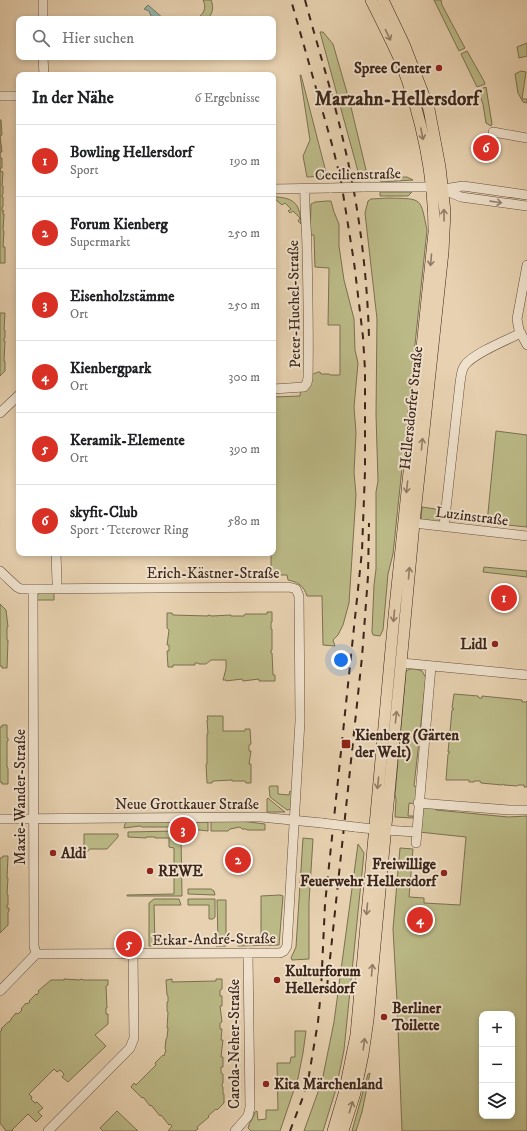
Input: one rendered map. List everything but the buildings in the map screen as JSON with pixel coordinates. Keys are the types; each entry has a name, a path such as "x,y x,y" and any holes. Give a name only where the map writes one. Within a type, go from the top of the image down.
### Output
{"main road":[{"name":"Hellersdorfer Straße","path":"343,1131 355,1093 368,1020 380,829 409,523 443,252 445,215 418,116 399,60 371,0"},
{"name":"Hellersdorfer Straße","path":"383,0 404,44 428,109 434,133 437,188"},
{"path":"399,60 403,58 407,61 415,82 423,93"},
{"name":"Hellersdorfer Straße","path":"333,1131 344,1094 356,1035 380,829 402,663 409,523"}],"street":[{"path":"43,0 43,16"},
{"path":"43,60 44,72"},
{"path":"0,96 16,96"},
{"path":"493,132 527,138"},
{"name":"Cecilienstraße","path":"276,189 363,187 437,188 463,186 527,194"},
{"name":"Cecilienstraße","path":"437,188 461,197 527,206"},
{"name":"Peter-Huchel-Straße","path":"276,389 304,387 308,378 308,274 304,202 305,189"},
{"path":"527,265 517,319 521,333 527,345"},
{"path":"444,526 460,383 465,365 476,356 521,333"},
{"path":"0,413 16,398"},
{"name":"Luzinstraße","path":"409,523 527,536"},
{"path":"56,556 56,582"},
{"name":"Erich-Kästner-Straße","path":"0,570 17,587 21,589 266,587 289,587 296,589 300,603 300,698 295,821"},
{"name":"Maxie-Wander-Straße","path":"33,588 34,946 36,954"},
{"path":"402,663 527,675"},
{"path":"416,843 418,803 431,666"},
{"path":"418,803 527,810"},
{"name":"Neue Grottkauer Straße","path":"0,819 261,817 416,832"},
{"name":"Etkar-André-Straße","path":"36,954 280,953 284,951 287,946 295,821"},
{"name":"Carola-Neher-Straße","path":"235,1131 248,1116 250,1108 248,953"},
{"path":"0,991 36,954"},
{"path":"48,1131 130,1048 134,1038 133,954"}],"shaded area":[{"path":"203,0 211,0 212,13 210,16 200,16 203,13"},
{"path":"434,0 441,0 442,5 465,48 459,51"},
{"path":"320,32 323,32 333,44 350,103 367,174 359,175"},
{"path":"527,43 527,56 519,58 517,47"},
{"path":"467,51 485,84 477,87 461,54"},
{"path":"521,71 526,72 522,99 527,99 527,103 523,102 518,93 515,74"},
{"path":"300,75 327,176 307,177 303,156 310,140"},
{"path":"486,87 492,124 491,126 486,123 483,104 478,90"},
{"path":"0,120 2,135 0,136"},
{"path":"0,136 2,152 0,152"},
{"path":"0,158 2,158 2,168 0,168"},
{"path":"0,171 3,172 2,210 4,211 3,247 5,247 5,263 0,263"},
{"path":"407,177 413,180 381,182 380,178"},
{"path":"380,192 412,192 408,196 380,196"},
{"path":"276,197 288,199 296,204 300,218 293,211 290,213 288,211 291,209 285,203 282,205 276,200"},
{"path":"371,199 408,199 418,202 423,211 427,230 393,554 388,574 383,630 380,636 373,635 372,632 376,569 376,492 378,481 376,415 377,319 365,213 368,201"},
{"path":"331,201 339,224 339,246 344,280 354,319 355,350 358,363 354,407 356,433 354,472 356,495 349,603 343,625 338,635 333,640 335,646 323,645 322,596 307,596 298,583 288,580 287,575 271,575 271,556 276,556 276,397 300,396 300,392 306,381 313,374 320,372 321,374 340,375 340,325 328,325 329,268 315,267 314,235 310,235 311,204 315,202"},
{"path":"0,313 5,313 5,371 0,376"},
{"path":"496,431 527,435 527,527 487,523"},
{"path":"422,507 442,510 441,521 421,520"},
{"path":"484,567 527,571 527,577 483,572"},
{"path":"54,591 54,600 35,600 39,593"},
{"path":"0,604 6,610 8,627 7,668 2,668 2,666 0,666"},
{"path":"267,612 272,612 271,653 275,681 259,681 259,679 243,681 242,679 223,680 226,669 226,660 211,660 206,664 195,663 195,665 173,665 173,667 168,667 167,651 169,651 169,645 167,645 169,630 167,628 167,613 172,613 173,615 244,616 245,614 267,614"},
{"path":"410,669 422,671 426,678 414,786 417,787 416,804 409,803 408,816 413,816 413,818 395,817 395,795 406,671"},
{"path":"454,694 478,696 479,698 482,698 482,696 522,700 522,702 527,701 527,787 524,787 524,785 517,786 481,783 480,781 469,782 469,780 446,780 448,754 450,752 448,752 452,710 454,709 452,708"},
{"path":"207,716 223,716 223,731 245,731 245,729 250,729 251,744 249,745 249,751 251,751 249,764 251,764 251,783 232,780 213,781 212,783 207,783"},
{"path":"2,725 7,725 8,784 2,784 2,782 0,782 0,727 2,727"},
{"path":"270,786 278,786 278,794 289,795 290,791 292,792 291,809 287,810 270,797"},
{"path":"268,798 285,812 267,812"},
{"path":"427,806 436,806 436,810 508,817 527,816 527,1131 402,1131 393,929 400,848 413,849 409,897 424,898 424,903 460,905 466,837 419,832 423,808"},
{"path":"211,821 241,821 265,824 265,830 247,830 240,827 230,829 228,831 211,831"},
{"path":"127,822 174,822 174,827 140,826 124,828"},
{"path":"194,822 208,822 208,831 191,829"},
{"path":"175,831 175,836 181,836 182,896 127,896 174,894 174,848 169,847 169,838 128,837 128,832"},
{"path":"84,834 118,834 118,837 107,849 90,849 86,853 76,853 72,851 72,848 82,848 84,845"},
{"path":"303,838 313,839 309,902 309,959 292,960 291,958 296,947"},
{"path":"358,844 364,853 344,1050 336,1089 323,1131 304,1131 322,1081 334,1022"},
{"path":"3,856 8,856 7,908 9,908 9,911 8,925 0,933 0,858"},
{"path":"188,889 211,889 214,891 215,895 188,894"},
{"path":"261,896 283,896 279,945 238,946 238,944 261,944"},
{"path":"154,899 179,899 181,905 154,905 155,946 149,946 149,903"},
{"path":"188,899 215,899 215,917 213,919 209,919 209,905 188,905"},
{"path":"217,900 226,900 226,946 216,946 216,940 218,939"},
{"path":"172,979 172,982 216,981 216,979 222,979 220,996 222,996 222,1006 220,1006 222,1022 220,1023 220,1029 222,1029 221,1040 223,1040 221,1057 223,1057 223,1067 221,1067 221,1073 223,1074 222,1086 224,1103 208,1116 209,1117 197,1127 198,1129 195,1131 168,1131 172,1126 170,1124 169,1125 143,1097 142,1098 131,1087 134,1083 136,1085 156,1065 155,1063 163,1055 164,1056 168,1028 168,996 166,980"},
{"path":"51,980 108,980 108,985 106,986 106,1014 108,1014 108,1024 95,1035 106,1046 68,1082 62,1077 64,1074 60,1070 57,1072 54,1069 29,1094 35,1103 37,1102 43,1108 38,1112 42,1116 36,1122 28,1114 12,1130 13,1131 6,1131 0,1123 1,1029 16,1013 18,1014 22,1010 21,1009 26,1003 27,1004 30,1002 29,1001 36,994 37,995 39,992 38,991"},
{"path":"295,1031 306,1031 303,1053 298,1078 280,1131 251,1131 248,1128 255,1112 257,1111 258,1120 266,1119 266,1110 278,1110 277,1063 290,1063 291,1057 295,1057"},
{"path":"370,1073 362,1112 356,1131 352,1131 368,1074"},
{"path":"117,1111 138,1131 103,1131 100,1128"}],"water":[{"path":"148,5 161,16 151,16 149,11 144,9"}],"railway":[{"path":"290,1131 303,1097 309,1075 318,1022 325,904 362,551 365,471 365,370 363,337 354,262 341,181 291,0"},
{"path":"305,0 335,108 354,192 364,264 369,337"},
{"path":"327,987 362,657 368,576 369,523"}],"place":[{"name":"Spree Center","path":"439,68"},
{"name":"skyfit-Club","path":"486,148"},
{"name":"Bowling Hellersdorf","path":"504,598"},
{"name":"Lidl","path":"495,644"},
{"name":"Kienberg (Gärten der Welt)","path":"346,744"},
{"name":"Eisenholzstämme","path":"183,830"},
{"name":"Aldi","path":"53,853"},
{"name":"Forum Kienberg","path":"238,860"},
{"name":"REWE","path":"150,871"},
{"name":"Freiwillige Feuerwehr Hellersdorf","path":"444,873"},
{"name":"Kienbergpark","path":"420,920"},
{"name":"Keramik-Elemente","path":"129,944"},
{"name":"Kulturforum Hellersdorf","path":"277,980"},
{"name":"Berliner Toilette","path":"384,1017"},
{"name":"Kita Märchenland","path":"266,1084"}],"district":[{"name":"Marzahn-Hellersdorf","path":"397,98"}]}
